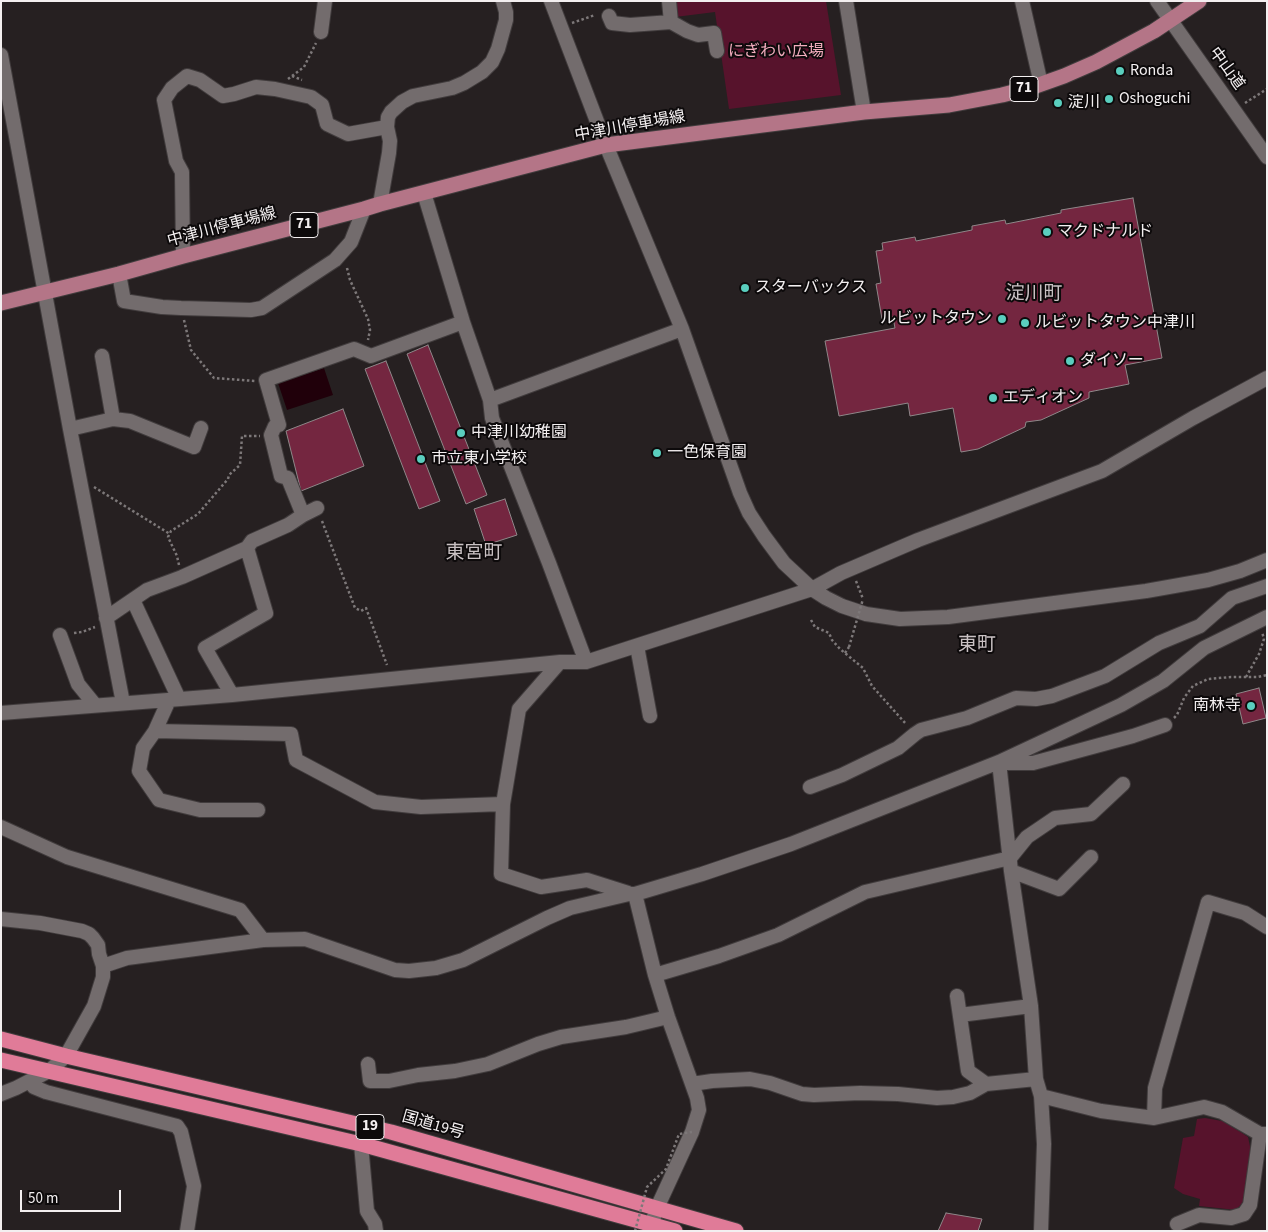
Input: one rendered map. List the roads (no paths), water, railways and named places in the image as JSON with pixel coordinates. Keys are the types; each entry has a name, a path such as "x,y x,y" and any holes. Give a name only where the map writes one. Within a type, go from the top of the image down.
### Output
{"highway":[{"name":"国道19号","path":"1,1039 391,1132 736,1231"},
{"name":"19","path":"1,1060 361,1144 650,1227 674,1231"}],"main road":[{"name":"中津川停車場線","path":"1,303 119,274 606,145 864,112 948,105 1002,95 1064,76 1096,62 1154,31 1199,1"}],"street":[{"path":"321,32 325,1"},
{"path":"380,204 389,153 390,141 387,127 391,112 402,102 413,96 452,88 464,83 482,72 492,62 498,49 506,20 506,12 502,1"},
{"path":"551,1 606,145 682,329 740,493 749,513 784,564 812,589 842,606 866,614 900,619 948,617 1146,591 1208,580 1240,571 1267,560"},
{"path":"669,1 671,22"},
{"path":"846,1 864,112"},
{"path":"1022,1 1041,84"},
{"name":"中山道","path":"1157,1 1267,157"},
{"path":"609,16 612,23 630,25 671,22 698,35 714,33 716,51"},
{"path":"1,55 79,478 123,703"},
{"path":"183,256 182,172 176,161 164,100 172,88 187,76 200,80 223,96 256,88 275,89 311,97 322,105 326,124 348,134 387,127"},
{"path":"424,193 463,322 490,400 492,418 550,563 586,662"},
{"path":"119,274 124,301 181,308 251,310 262,308 336,260 351,242 364,209"},
{"path":"303,515 288,478 281,476 271,436 275,426 279,424 266,380 354,349 371,356 463,322"},
{"path":"490,400 682,329"},
{"path":"102,356 113,419"},
{"path":"1,713 232,695 560,662 586,662 812,589 840,573 918,540 1102,471 1267,378"},
{"path":"70,429 113,419 130,421 194,447 200,428"},
{"path":"107,620 147,590 182,577 247,548 252,541 288,525 317,508"},
{"path":"232,695 205,648 266,613 247,548"},
{"path":"810,786 842,775 898,748 921,730 967,718 1016,698 1052,696 1105,676 1159,643 1200,626 1232,598 1267,586"},
{"path":"133,600 174,700"},
{"path":"103,966 127,958 263,940 305,939 395,970 430,969 463,960 570,908 632,894 702,874 791,844 999,762 1121,705 1163,681 1204,648 1263,619"},
{"path":"60,635 78,684 95,705"},
{"path":"637,646 650,716"},
{"path":"560,662 519,710 503,804 501,874 541,887 587,880 632,894"},
{"path":"174,700 143,748 139,771 159,800 200,810 258,810"},
{"path":"999,762 1033,764 1165,725"},
{"path":"155,731 291,734 296,760 375,802 421,807 503,804"},
{"path":"999,762 1010,864 1032,1006 1036,1079 1041,1096 1044,1144 1041,1231"},
{"path":"1010,864 1027,837 1055,818 1091,814 1123,784"},
{"path":"1,827 68,857 240,910 263,940"},
{"path":"655,975 720,956 778,934 865,892 1010,864 1059,889 1091,857"},
{"path":"632,894 668,1017 697,1098 699,1110 692,1132 650,1227"},
{"path":"1154,1118 1155,1088 1208,902 1244,913 1267,927"},
{"path":"1,918 82,930 89,934 98,945 103,966 103,977 94,1006 66,1056 49,1071 1,1094"},
{"path":"958,996 968,1071 986,1084"},
{"path":"960,1015 1032,1006"},
{"path":"368,1064 370,1082 455,1071 488,1064 561,1037 626,1027 668,1017"},
{"path":"692,1084 750,1079 770,1083 802,1094 879,1093 937,1098 970,1093 986,1084 1036,1079"},
{"path":"30,1081 34,1087 46,1092 177,1126 181,1132 194,1186 187,1231"},
{"path":"1041,1096 1101,1111 1154,1118 1204,1107 1222,1112 1263,1134 1250,1205 1244,1214 1231,1218 1199,1215 1178,1224"},
{"path":"361,1144 367,1210 375,1224 376,1231"}],"place":[{"name":"Ronda","path":"1120,71"},
{"name":"Oshoguchi","path":"1109,99"},
{"name":"淀川","path":"1058,103"},
{"name":"マクドナルド","path":"1047,232"},
{"name":"スターバックス","path":"745,288"},
{"name":"ルビットタウン","path":"1002,319"},
{"name":"ルビットタウン中津川","path":"1025,323"},
{"name":"ダイソー","path":"1070,361"},
{"name":"エディオン","path":"993,398"},
{"name":"中津川幼稚園","path":"461,433"},
{"name":"一色保育園","path":"657,453"},
{"name":"市立東小学校","path":"421,459"},
{"name":"南林寺","path":"1251,706"}],"district":[{"name":"淀川町","path":"1034,295"},
{"name":"東宮町","path":"474,554"},
{"name":"東町","path":"977,646"}],"park label":[{"name":"にぎわい広場","path":"776,52"}]}
